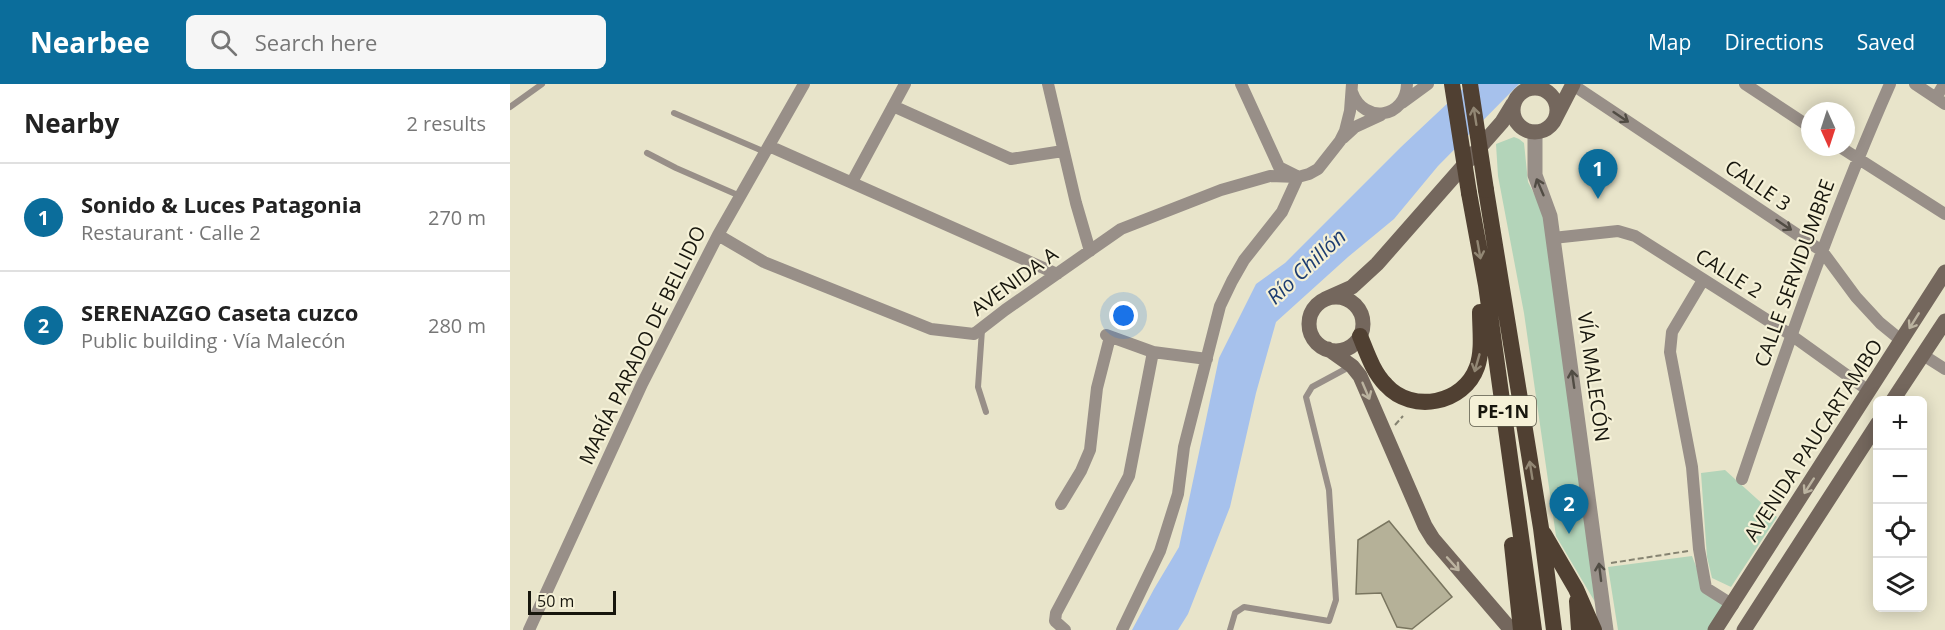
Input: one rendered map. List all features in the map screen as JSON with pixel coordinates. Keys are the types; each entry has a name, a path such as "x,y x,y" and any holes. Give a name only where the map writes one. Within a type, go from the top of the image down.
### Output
{"highway":[{"name":"PE-1N","path":"1452,84 1478,191 1541,528 1554,630"},
{"name":"PE-1N","path":"1470,84 1486,285 1534,630"},
{"path":"1360,336 1377,374 1395,393 1420,401 1438,401 1447,398 1463,389 1477,367 1480,350 1481,304 1486,285"},
{"path":"1509,454 1512,549 1521,630"},
{"path":"1541,528 1576,590 1594,630"},
{"path":"1576,590 1579,630"}],"main road":[{"path":"1511,630 1433,539 1425,526 1360,376 1352,366 1315,340 1309,325 1313,310 1325,299 1359,283 1377,264 1502,122 1521,93 1557,84"},
{"path":"1491,132 1505,129 1532,132 1548,128 1573,84"},
{"path":"1534,88 1541,89 1552,97 1557,110 1556,117"},
{"path":"1513,104 1514,118 1522,128 1532,132"},
{"path":"1361,315 1364,291 1377,264"},
{"name":"AVENIDA PAUCARTAMBO","path":"1715,630 1945,272"},
{"path":"1325,299 1332,297 1347,299 1358,308 1363,322 1360,336 1349,347 1328,349"},
{"path":"1896,396 1945,321"},
{"path":"1744,630 1873,431"},
{"path":"1748,581 1767,594"}],"street":[{"name":"MARÍA PARADO DE BELLIDO","path":"529,630 642,384 718,235 804,84"},
{"path":"852,183 905,84"},
{"path":"1048,84 1090,251"},
{"path":"1240,84 1279,167 1298,177 1318,169 1340,141 1355,127 1394,110 1428,84"},
{"path":"1249,84 1256,118"},
{"path":"1401,104 1406,96 1407,84"},
{"name":"CALLE 3","path":"1573,84 1822,251 1856,297 1880,323 1902,341"},
{"path":"1745,84 1801,121"},
{"name":"CALLE SERVIDUMBRE","path":"1742,479 1822,251 1857,158 1890,84"},
{"path":"1915,84 1940,101 1944,84"},
{"path":"1352,88 1355,99 1368,111 1385,113"},
{"path":"1340,141 1348,120 1352,88"},
{"path":"893,106 1011,159 1063,151"},
{"name":"VÍA MALECÓN","path":"1532,132 1535,175 1548,208 1553,238 1606,630"},
{"path":"767,149 852,183 1057,273"},
{"path":"1854,156 1945,214"},
{"name":"AVENIDA A","path":"718,235 764,262 931,328 974,334 1121,229 1221,190 1270,176 1298,177"},
{"path":"1122,630 1160,551 1178,494 1184,447 1220,306 1244,260 1282,212 1298,177"},
{"name":"CALLE 2","path":"1553,238 1618,231 1635,237 1791,335 1869,391"},
{"path":"1703,280 1672,332 1670,352 1692,467 1699,549 1706,588 1733,605"},
{"path":"1061,504 1081,471 1090,450 1097,388 1108,336 1153,352 1207,358"},
{"path":"1065,630 1055,621 1056,613 1129,476 1153,352"},
{"path":"1923,355 1945,369"}],"lane":[{"path":"510,107 542,84"},
{"path":"674,113 767,149"},
{"path":"646,153 740,196"},
{"path":"982,327 978,387 986,412"},
{"path":"1230,630 1235,613 1244,607 1329,621 1336,600 1329,490 1306,397 1312,387 1352,366"}],"path":[{"path":"1599,565 1699,549"}],"green space":[{"path":"1514,137 1524,143 1528,182 1547,219 1595,602 1556,536 1524,313 1498,176 1496,144"},
{"path":"1725,470 1777,517 1731,587 1712,578 1707,557 1701,473"},
{"path":"1692,556 1705,589 1729,606 1711,630 1618,630 1608,567"}],"water":[{"name":"Río Chillón","path":"1468,84 1519,84 1438,166 1394,219 1276,322 1256,393 1230,507 1188,614 1178,630 1132,630 1179,547 1219,358 1256,284 1285,263 1401,147"}],"building":[{"path":"1389,521 1452,597 1412,629 1397,627 1381,593 1356,594 1358,540"}],"place":[{"name":"Sonido & Luces Patagonia","path":"1598,199"},
{"name":"SERENAZGO Caseta cuzco","path":"1569,534"}]}
